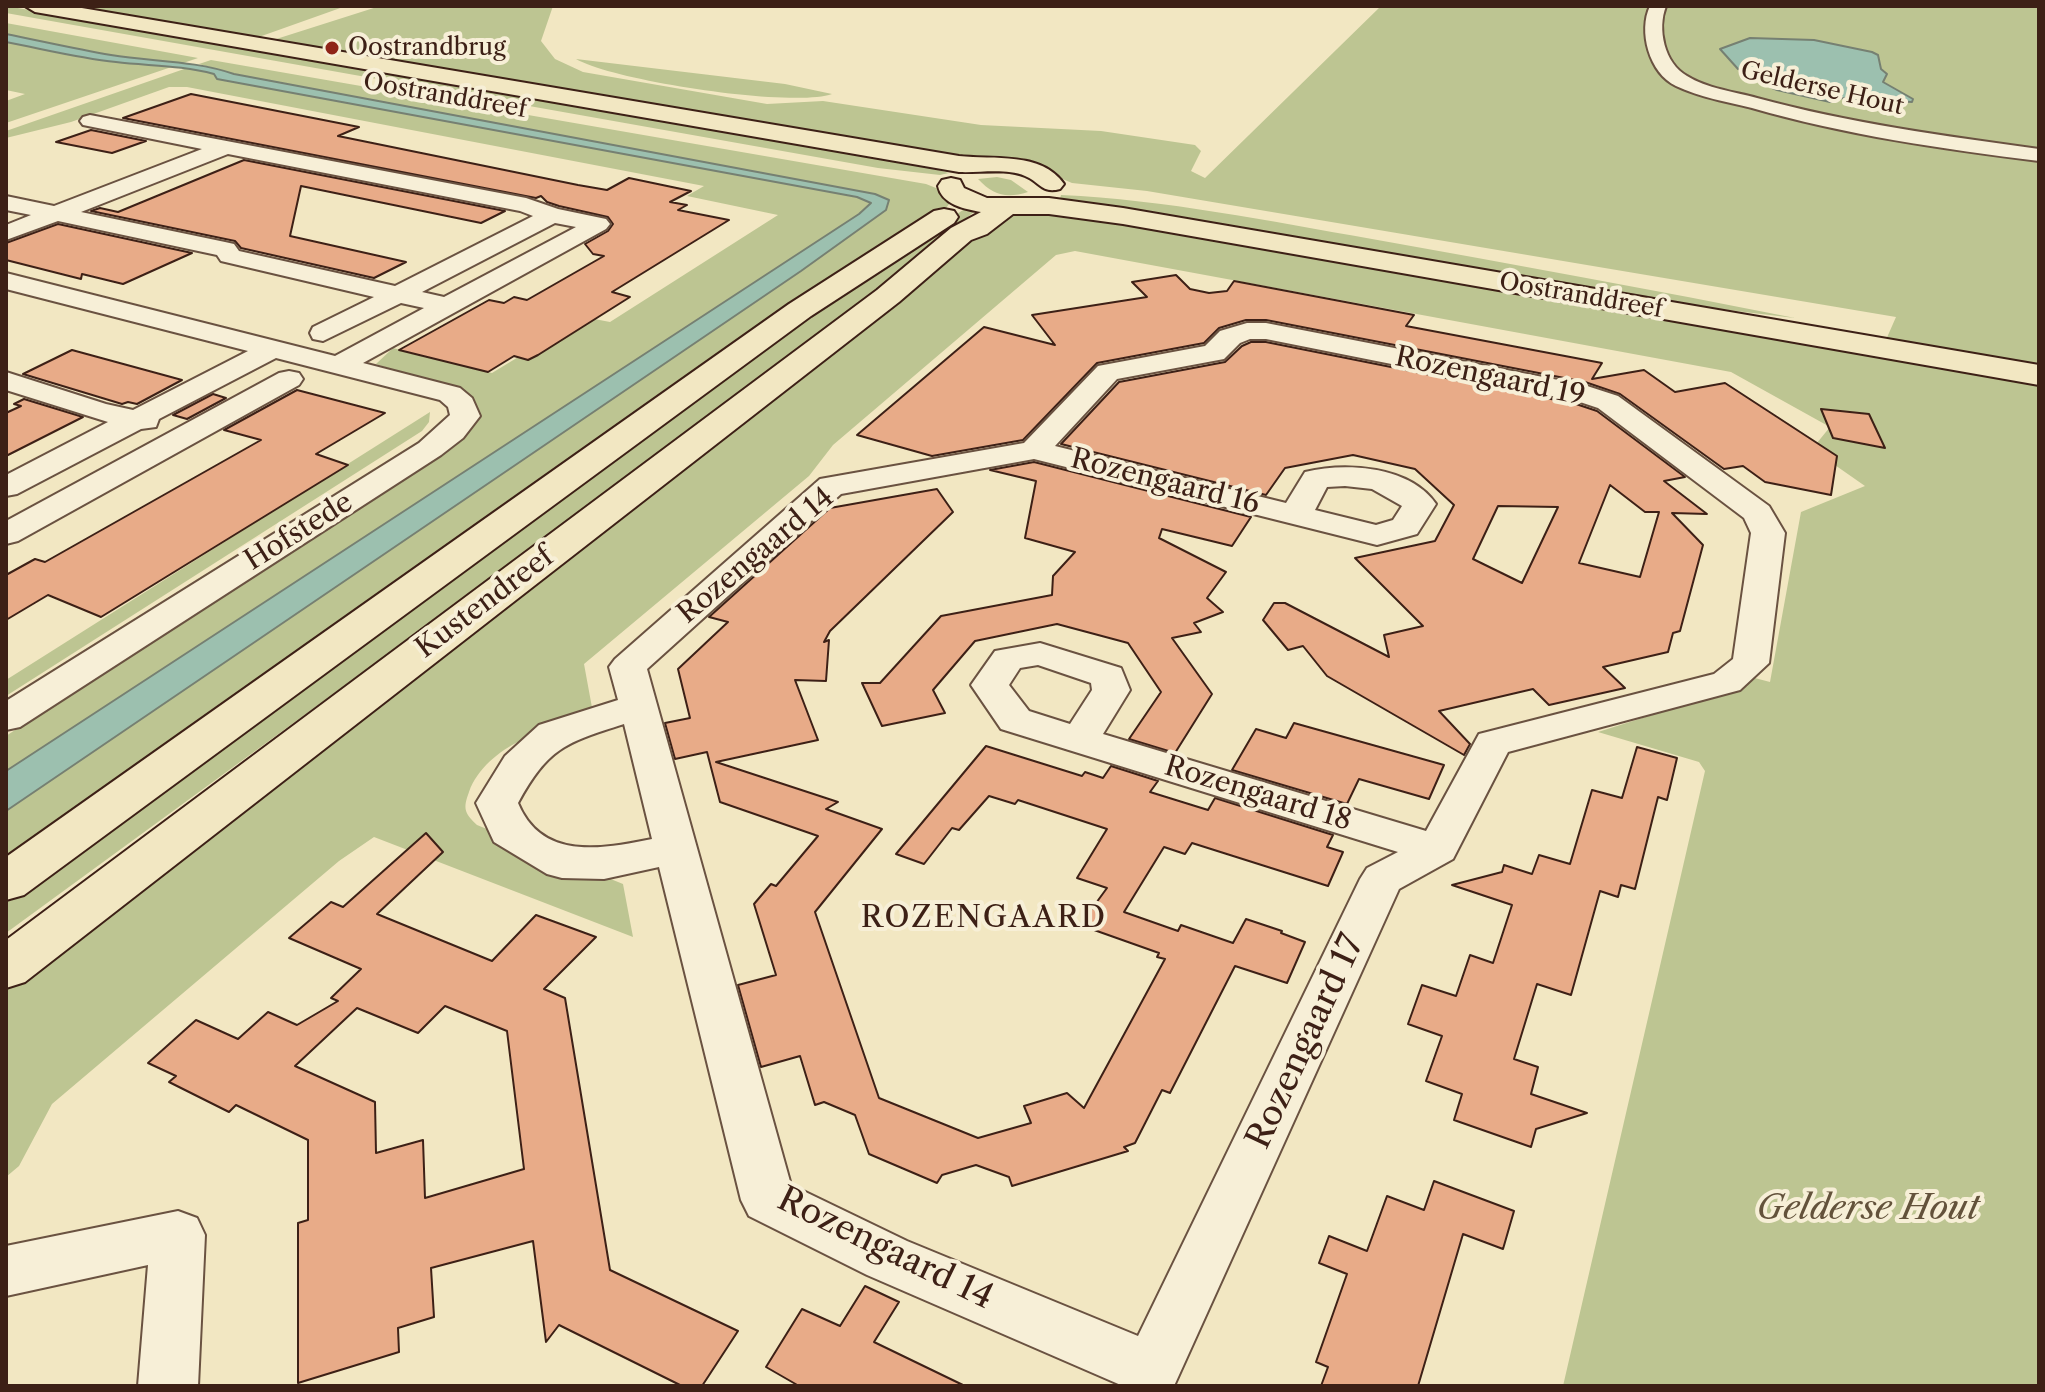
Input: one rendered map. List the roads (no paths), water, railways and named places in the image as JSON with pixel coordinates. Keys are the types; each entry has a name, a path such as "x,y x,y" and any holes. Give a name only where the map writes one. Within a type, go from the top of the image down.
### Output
{"main road":[{"name":"Oostranddreef","path":"28,14 887,163 976,195"},
{"path":"976,195 1014,174 1044,195"},
{"path":"976,195 1044,195"},
{"name":"Kustendreef","path":"6,882 774,329 976,195"},
{"name":"Kustendreef","path":"6,968 888,296 976,195"},
{"name":"Oostranddreef","path":"1044,195 1125,205 2039,349"},
{"name":"Oostranddreef","path":"1125,205 2039,375"}],"street":[{"name":"Gelderse Hout","path":"1658,6 1653,16 1658,52 1669,73 1681,81 1827,119 1951,143 2039,155"},
{"path":"90,121 526,205 552,215 598,224 338,366"},
{"path":"10,206 187,141"},
{"path":"6,233 224,148"},
{"path":"10,206 225,249 230,256 448,306"},
{"path":"323,333 552,215"},
{"name":"Hofstede","path":"6,281 450,394 462,404 465,416 452,432 430,449 6,718"},
{"name":"Rozengaard 19","path":"1034,450 1108,372 1214,353 1230,337 1247,331 1266,331 1584,394 1608,402 1758,513 1768,533 1751,663 1727,682 1493,743 1438,849"},
{"path":"6,487 272,349"},
{"path":"6,534 289,379"},
{"path":"6,381 100,412 139,419 187,434"},
{"name":"Rozengaard 16","path":"1034,450 1296,514"},
{"name":"Rozengaard 14","path":"1034,450 831,486 628,667 768,1200 887,1258 1157,1378"},
{"path":"639,706 553,734 519,765 497,803 509,832 562,863 604,864 676,849"},
{"name":"Rozengaard 18","path":"1079,740 1438,849"},
{"name":"Rozengaard 17","path":"1157,1378 1382,879 1438,849"},
{"path":"6,1271 178,1235 168,1386"}],"place":[{"name":"Oostrandbrug","path":"332,48"}],"district":[{"name":"ROZENGAARD","path":"984,918"}]}
